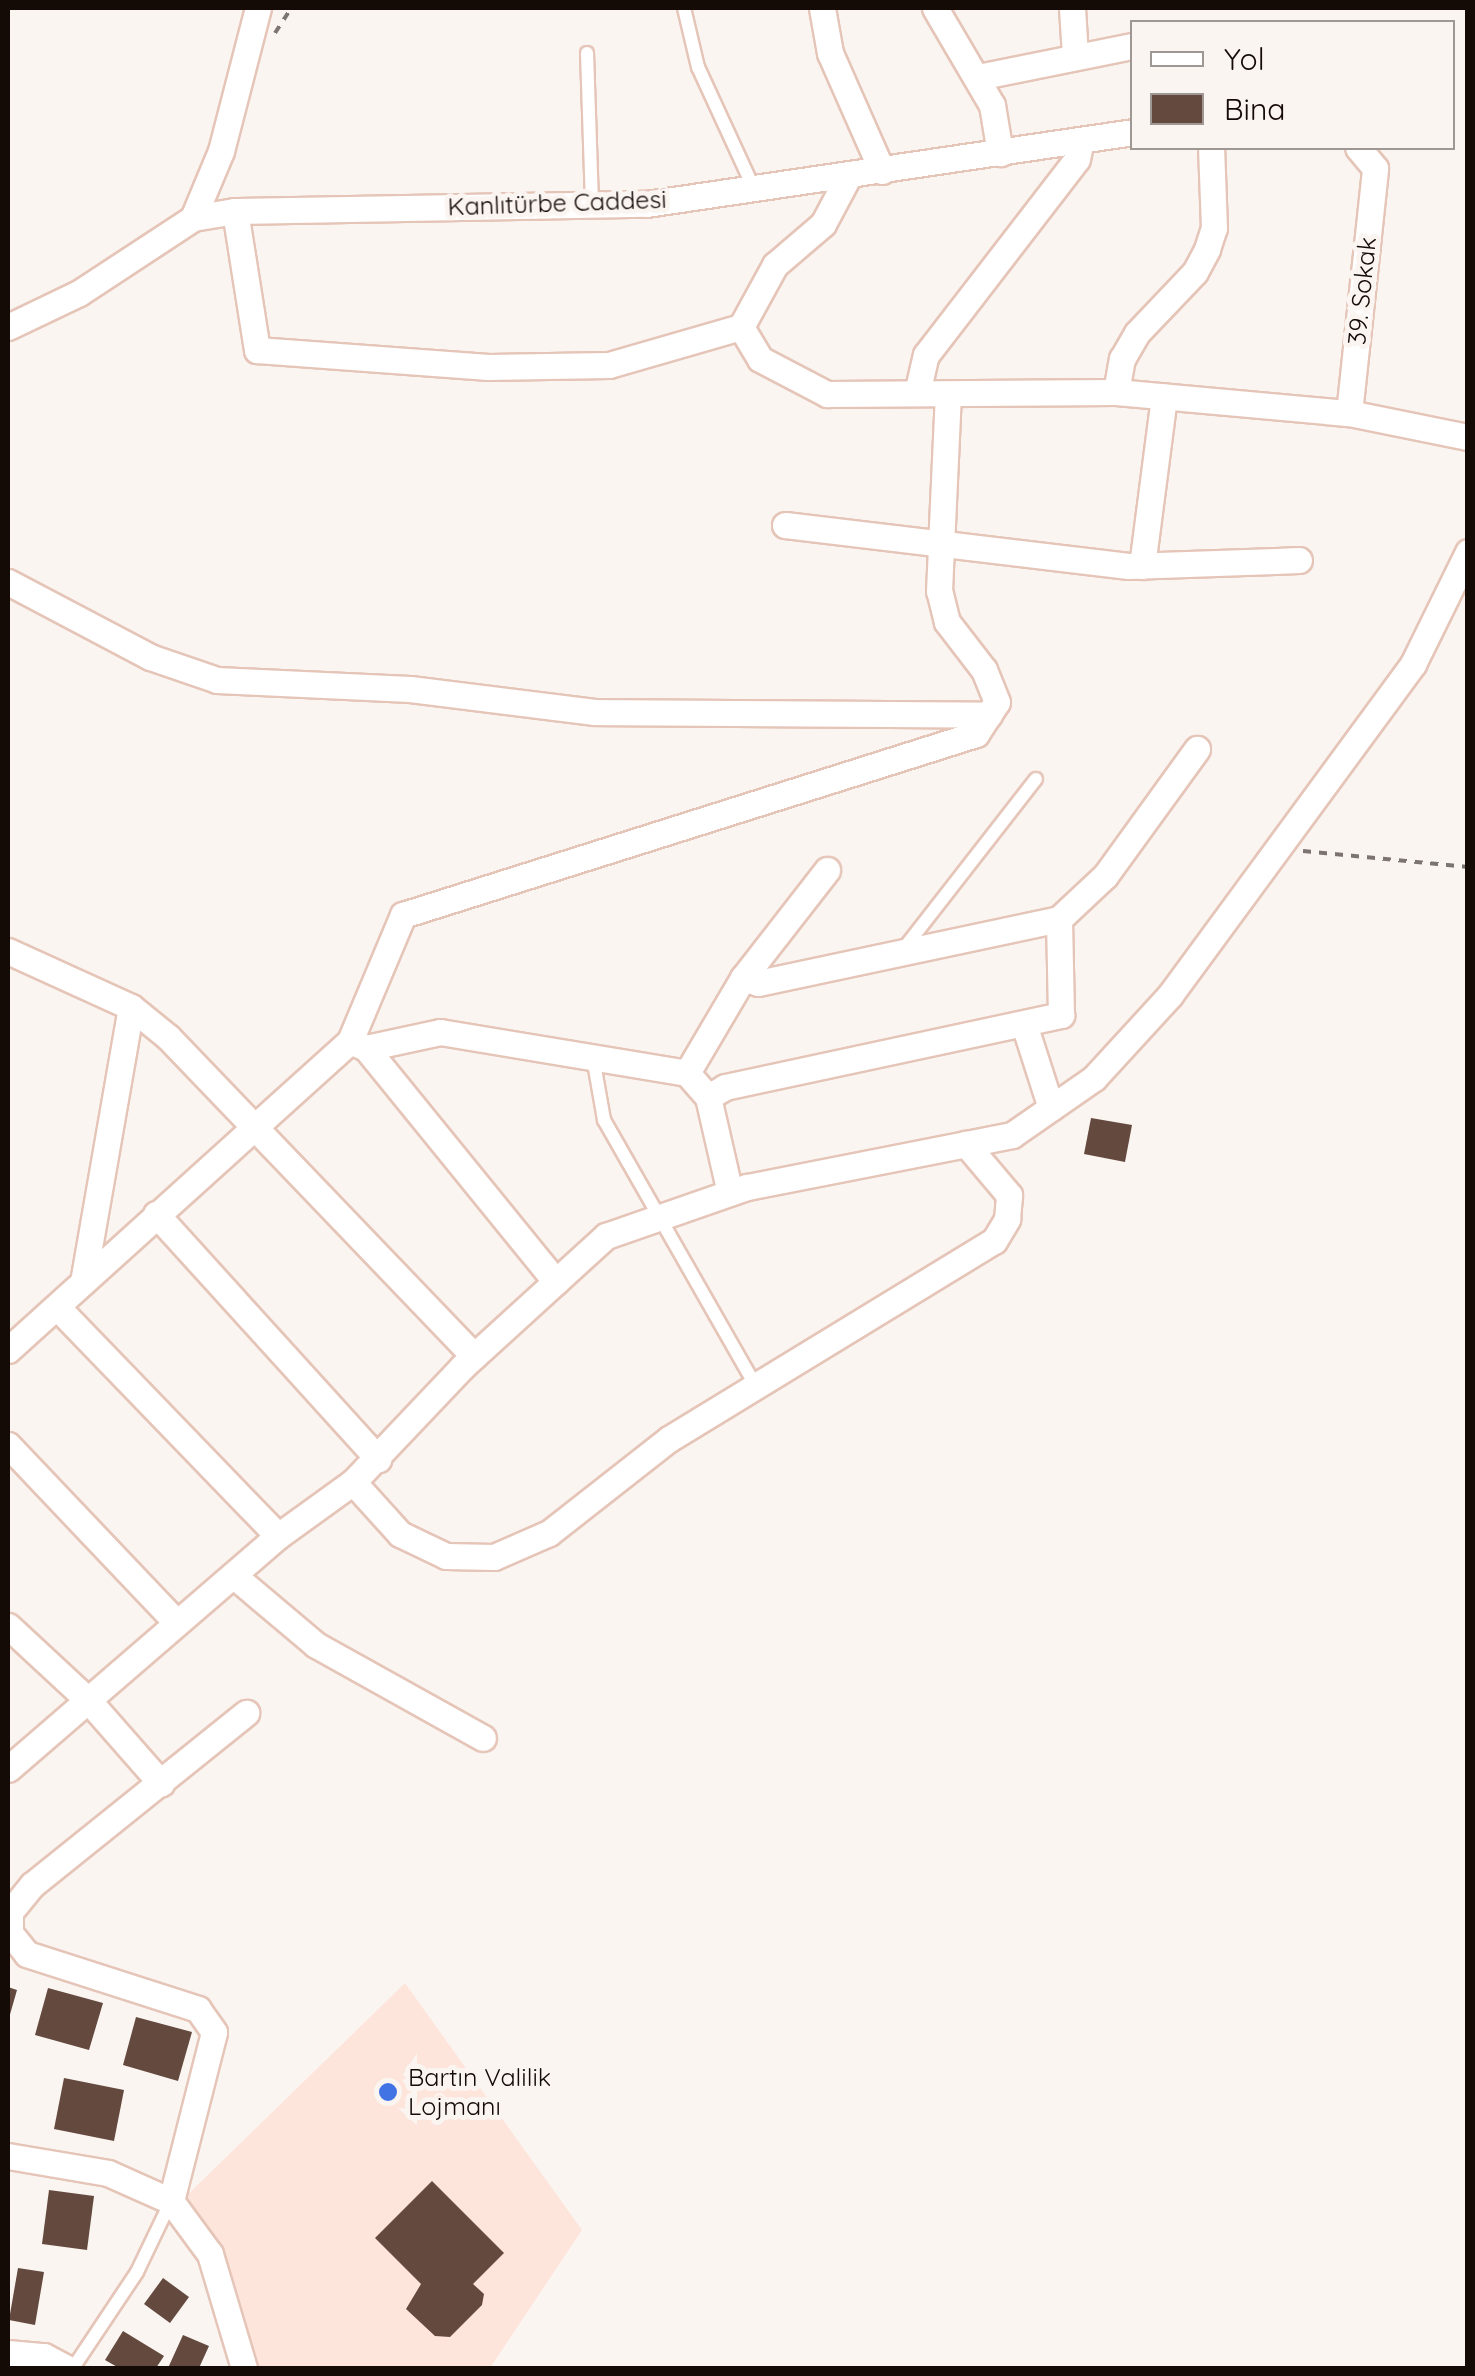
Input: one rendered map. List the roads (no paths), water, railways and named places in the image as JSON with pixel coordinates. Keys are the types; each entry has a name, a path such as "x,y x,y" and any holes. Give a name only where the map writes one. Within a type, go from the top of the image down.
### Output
{"street":[{"path":"192,218 221,152 258,8"},
{"path":"822,8 830,53 882,171"},
{"path":"935,8 992,105 1000,153"},
{"path":"1072,8 1075,56"},
{"path":"978,77 1130,46"},
{"name":"Kanlıtürbe Caddesi","path":"8,327 79,293 192,218 235,211 646,204 1130,132"},
{"path":"917,393 926,355 1077,159 1081,140"},
{"path":"1116,392 1122,359 1137,333 1194,272 1206,249 1214,228 1211,150"},
{"name":"39. Sokak","path":"1349,413 1375,168 1360,150"},
{"path":"235,211 257,350 488,367 609,364 741,327 774,264 823,224 849,176"},
{"path":"741,327 760,359 827,394 1116,392 1349,413 1468,437"},
{"path":"358,1044 403,915 976,734 998,702 984,670 947,622 940,590 948,394"},
{"path":"1142,566 1164,396"},
{"path":"785,525 1142,566 1299,560"},
{"path":"8,1769 278,1536 354,1482 474,1356 606,1236 730,1193 1012,1134 1094,1078 1170,994 1413,664 1468,552"},
{"path":"8,582 150,657 217,680 410,689 595,712 989,715"},
{"path":"743,978 758,983 1060,919 1105,876 1197,749"},
{"path":"687,1074 743,978 827,870"},
{"path":"708,1096 725,1087 1061,1016 1060,919"},
{"path":"8,951 131,1007 252,1124 474,1356"},
{"path":"82,1282 131,1007"},
{"path":"1024,1024 1050,1108"},
{"path":"8,1350 252,1124 358,1044 440,1032 594,1063 687,1074 708,1096 730,1193"},
{"path":"358,1044 556,1282"},
{"path":"354,1482 416,1544 460,1559 494,1557 548,1533 670,1438 994,1241 1007,1220 1009,1196 966,1144"},
{"path":"156,1214 378,1459"},
{"path":"57,1307 278,1536"},
{"path":"8,1445 177,1623"},
{"path":"232,1575 316,1645 483,1738"},
{"path":"8,1626 88,1700 161,1784"},
{"path":"170,2201 214,2032 198,2008 28,1954 10,1933 10,1912 32,1886 246,1712"},
{"path":"8,2156 108,2173 170,2201 210,2254 244,2368"},
{"path":"8,2353 44,2356 70,2368"}],"lane":[{"path":"684,8 698,66 754,189"},
{"path":"586,54 592,203"},
{"path":"900,953 1036,780"},
{"path":"594,1063 604,1120 756,1386"},
{"path":"70,2368 137,2272 170,2201"}],"place":[{"name":"Bartın Valilik Lojmanı","path":"388,2092"}]}
